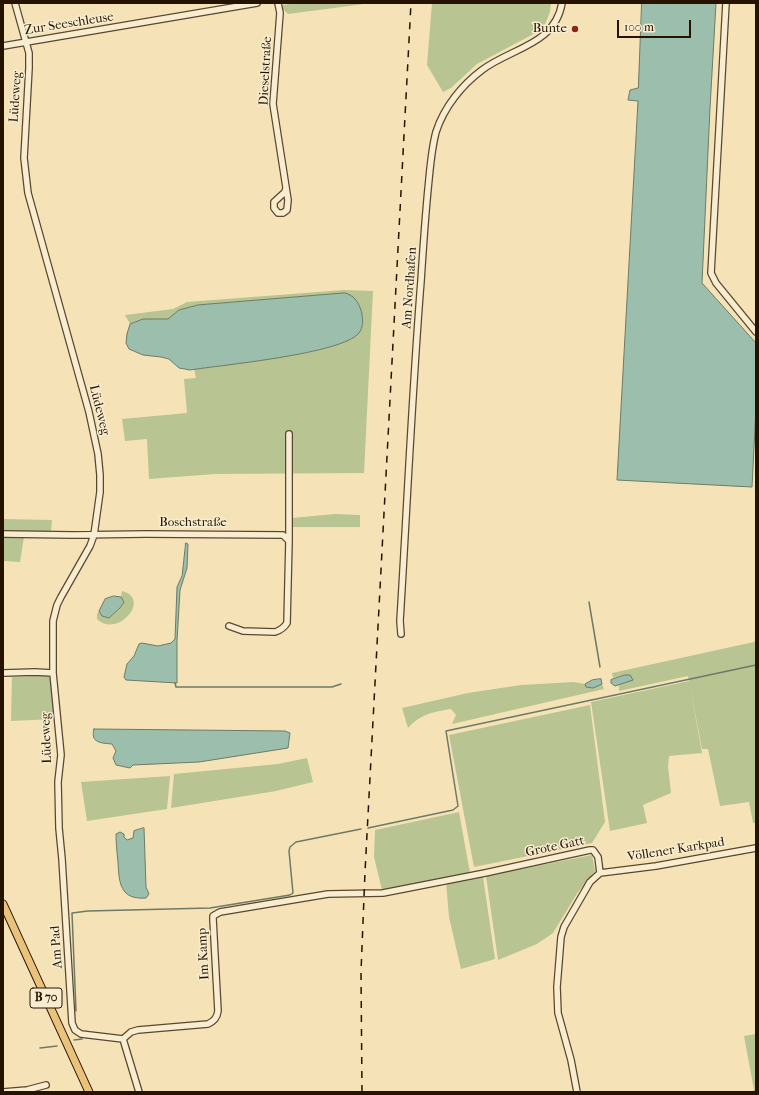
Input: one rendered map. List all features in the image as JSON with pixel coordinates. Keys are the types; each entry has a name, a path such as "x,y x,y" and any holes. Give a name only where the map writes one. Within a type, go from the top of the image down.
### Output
{"main road":[{"name":"B 70","path":"3,904 89,1092"}],"street":[{"name":"Lüdeweg","path":"15,3 29,53 24,158 28,193 94,433 98,454 100,486 94,535 90,546 61,597 55,614 53,635 54,673 61,755 58,782"},
{"name":"Zur Seeschleuse","path":"3,46 257,3"},
{"name":"Dieselstraße","path":"278,3 279,27 273,104 286,188"},
{"name":"Am Nordhafen","path":"401,634 400,621 420,289 431,158 436,132 442,116 467,82 496,61 535,42 549,32 556,21 562,3"},
{"path":"726,3 711,273 716,283 756,332"},
{"path":"229,626 243,631 275,632 285,627 287,623 289,434"},
{"name":"Boschstraße","path":"3,534 249,534 283,535 289,541"},
{"path":"3,673 54,673"},
{"name":"Am Pad","path":"58,782 59,828 73,1026 78,1033 123,1039"},
{"name":"Völlener Karkpad","path":"600,873 656,866 756,848"},
{"name":"Grote Gatt","path":"361,894 383,893 428,885 590,850 593,850 597,854 600,873"},
{"path":"577,1092 571,1060 557,1007 561,937 566,923 579,900 590,882 600,873"},
{"name":"Im Kamp","path":"123,1039 131,1032 138,1030 208,1024 214,1021 218,1011 213,919 213,916 216,914 229,910 328,894 361,894"},
{"path":"123,1039 139,1092"},
{"path":"3,1092 28,1090 46,1085"}],"green space":[{"path":"296,3 372,3 288,14 283,9 283,5"},
{"path":"432,3 551,3 550,12 543,29 477,64 451,88 443,92 427,65"},
{"path":"344,290 373,291 364,473 215,474 149,479 147,439 125,441 122,419 187,413 184,379 196,378 194,369 295,355 319,349 351,338 360,331 363,324 345,293 198,305 179,310 168,319 143,319 130,324 125,315 173,309 187,302"},
{"path":"335,514 360,515 360,527 291,527 292,518"},
{"path":"3,519 52,520 51,532 3,532"},
{"path":"3,537 24,537 20,562 3,561"},
{"path":"122,591 130,595 134,601 130,613 125,619 118,623 111,624 104,623 97,619 97,614 99,611 102,616 109,618 120,609 124,602 121,597"},
{"path":"756,640 756,823 753,823 749,802 720,806 708,749 702,749 688,676 619,691 619,684 624,682 625,675 613,678 612,673 754,642"},
{"path":"49,675 51,678 54,719 11,721 12,677"},
{"path":"689,681 702,753 669,756 668,766 671,793 643,805 647,823 610,831 591,702"},
{"path":"574,682 585,684 587,687 593,688 602,684 604,689 452,724 456,715 451,709 427,714 408,728 402,708 468,693 521,685"},
{"path":"590,705 605,822 592,843 474,867 449,735"},
{"path":"307,758 313,782 276,791 171,808 174,774 278,764"},
{"path":"170,776 167,809 87,821 81,782"},
{"path":"459,812 470,873 382,890 374,857 375,830"},
{"path":"592,855 595,871 578,892 553,933 537,944 498,960 486,876"},
{"path":"483,877 495,959 461,969 449,917 446,882"},
{"path":"756,1034 756,1092 749,1092 754,1090 744,1036"}],"shaded area":[{"path":"642,3 716,3 702,283 756,343 756,408 752,487 617,480 638,101 628,100 630,90 638,88"},
{"path":"345,293 354,298 361,309 363,322 359,333 348,340 330,347 306,353 253,362 190,370 179,368 169,359 143,355 129,349 126,343 130,324 143,319 168,319 179,310 198,305"},
{"path":"186,543 188,544 187,568 180,590 177,641 177,683 126,680 124,677 127,664 134,656 139,644 142,643 158,646 171,643 175,639 177,587 182,576"},
{"path":"114,596 121,597 124,602 109,618 102,616 99,611 105,599"},
{"path":"625,675 630,675 633,680 615,686 611,683 611,680"},
{"path":"601,679 602,684 593,688 586,687 585,684 592,680"},
{"path":"94,729 285,731 290,733 288,748 199,762 133,765 130,768 116,765 113,758 116,751 112,744 100,743 95,740 93,734"},
{"path":"144,828 146,887 149,894 146,898 137,898 126,893 120,883 116,834 120,832 124,834 124,837 127,840 133,838 134,831"}],"waterway":[{"path":"589,602 600,667"},
{"path":"368,828 453,810 458,806 446,731 756,665"},
{"path":"175,683 176,687 332,687 341,684"},
{"path":"76,1011 72,913 88,911 210,908 290,895 293,893 289,851 290,847 296,842 361,829"},
{"path":"74,1040 82,1039"},
{"path":"40,1048 57,1046"}],"railway":[{"path":"362,1092 361,972 365,872 411,3"}],"place":[{"name":"Bunte","path":"575,29"}]}
